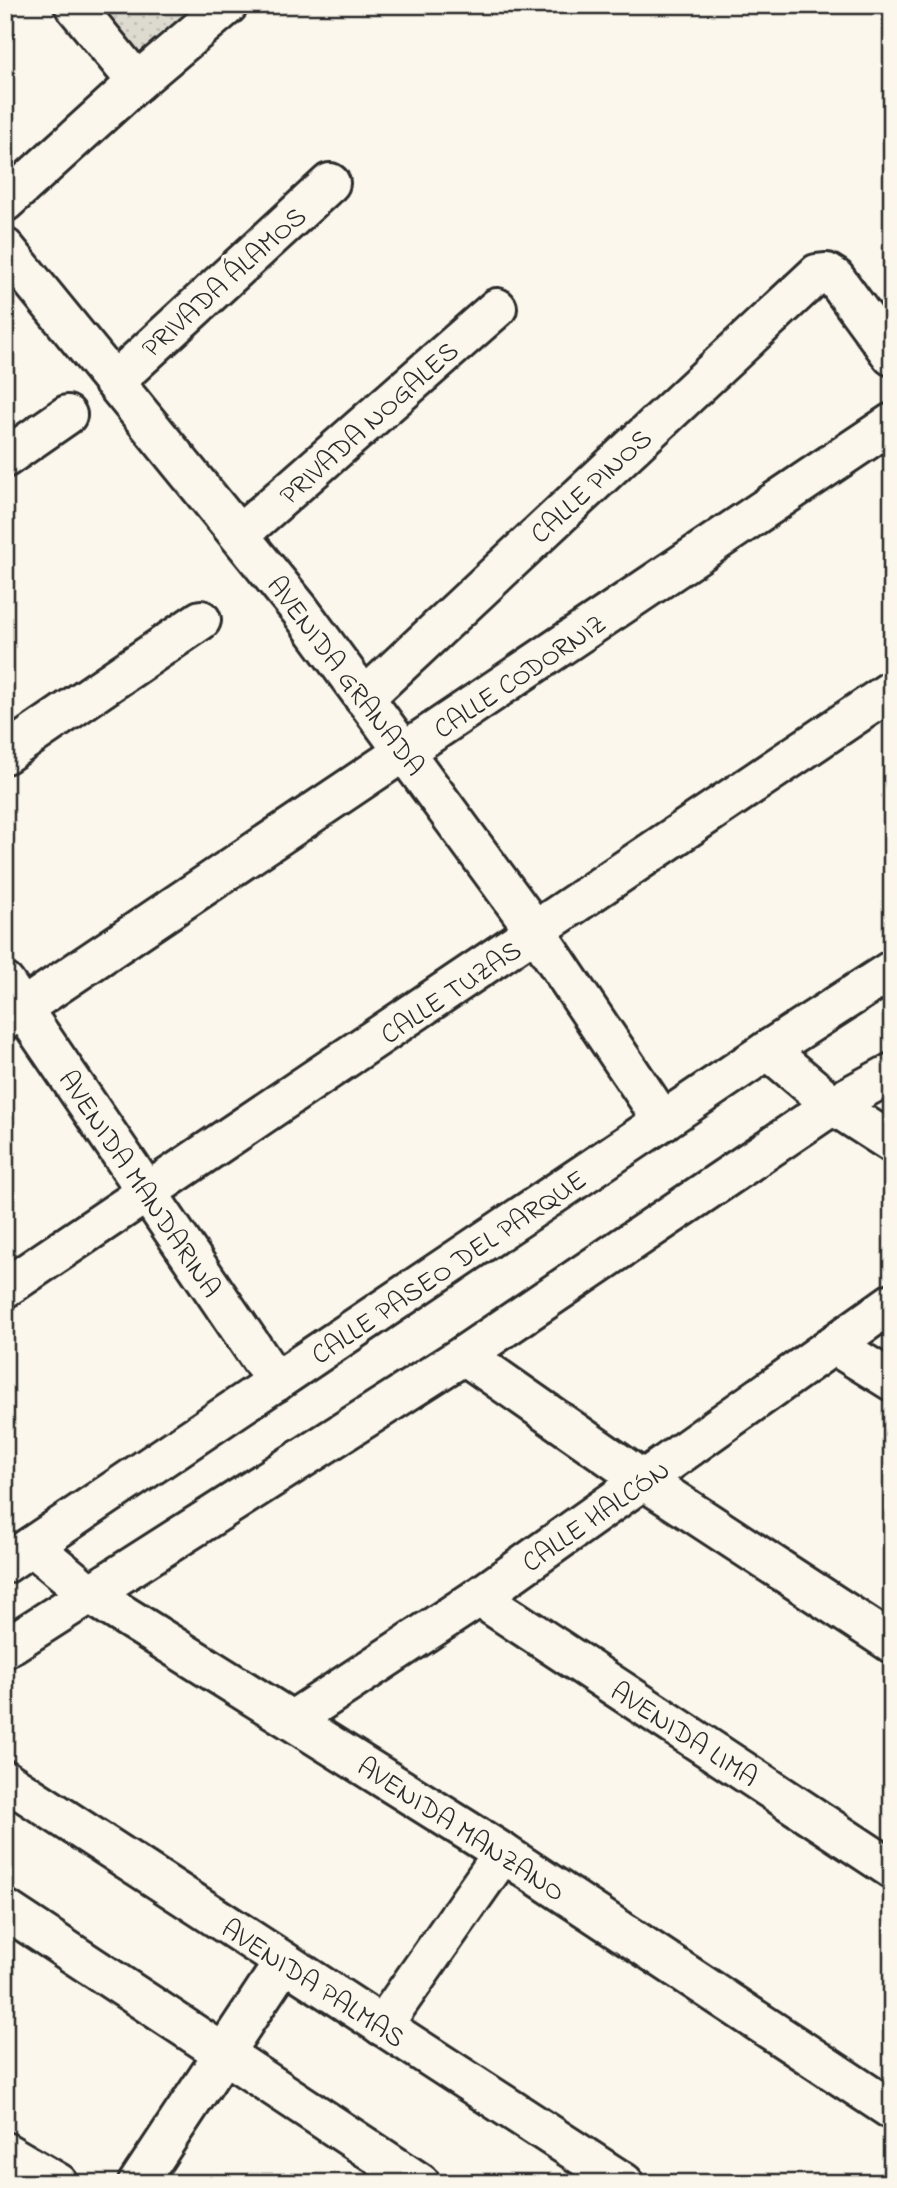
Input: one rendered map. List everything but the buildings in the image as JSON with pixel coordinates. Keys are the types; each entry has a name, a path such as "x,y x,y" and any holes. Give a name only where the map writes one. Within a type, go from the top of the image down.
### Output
{"street":[{"path":"74,5 137,82"},
{"path":"5,202 137,82 228,5"},
{"name":"PRIVADA ÁLAMOS","path":"116,380 330,183"},
{"name":"AVENIDA GRANADA","path":"5,248 116,380 300,610 537,933 663,1121"},
{"name":"CALLE PINOS","path":"364,698 817,274 827,273 835,278 892,356"},
{"name":"PRIVADA NOGALES","path":"239,536 497,308"},
{"path":"5,458 67,415"},
{"name":"CALLE CODORNIZ","path":"11,1004 406,752 892,423"},
{"path":"5,754 201,620"},
{"name":"CALLE TUZAS","path":"5,1288 537,933 892,690"},
{"name":"CALLE PASEO DEL PARQUE","path":"19,1555 768,1050 892,970"},
{"name":"AVENIDA MANDARINA","path":"11,1004 148,1194 276,1382"},
{"path":"768,1050 833,1105 892,1143"},
{"path":"5,1648 464,1355 833,1105 892,1073"},
{"name":"CALLE HALCÓN","path":"294,1719 479,1597 892,1303"},
{"path":"834,1345 892,1381"},
{"path":"464,1355 643,1480 892,1643"},
{"name":"AVENIDA MANZANO","path":"19,1555 90,1594 294,1719 892,2109"},
{"name":"AVENIDA LIMA","path":"479,1597 892,1868"},
{"name":"AVENIDA PALMAS","path":"5,1780 624,2183"},
{"path":"382,2026 503,1853"},
{"path":"5,1909 420,2183"},
{"path":"138,2183 284,1962"},
{"path":"5,2152 58,2183"}],"shaded area":[{"path":"88,5 213,5 138,68"}]}
